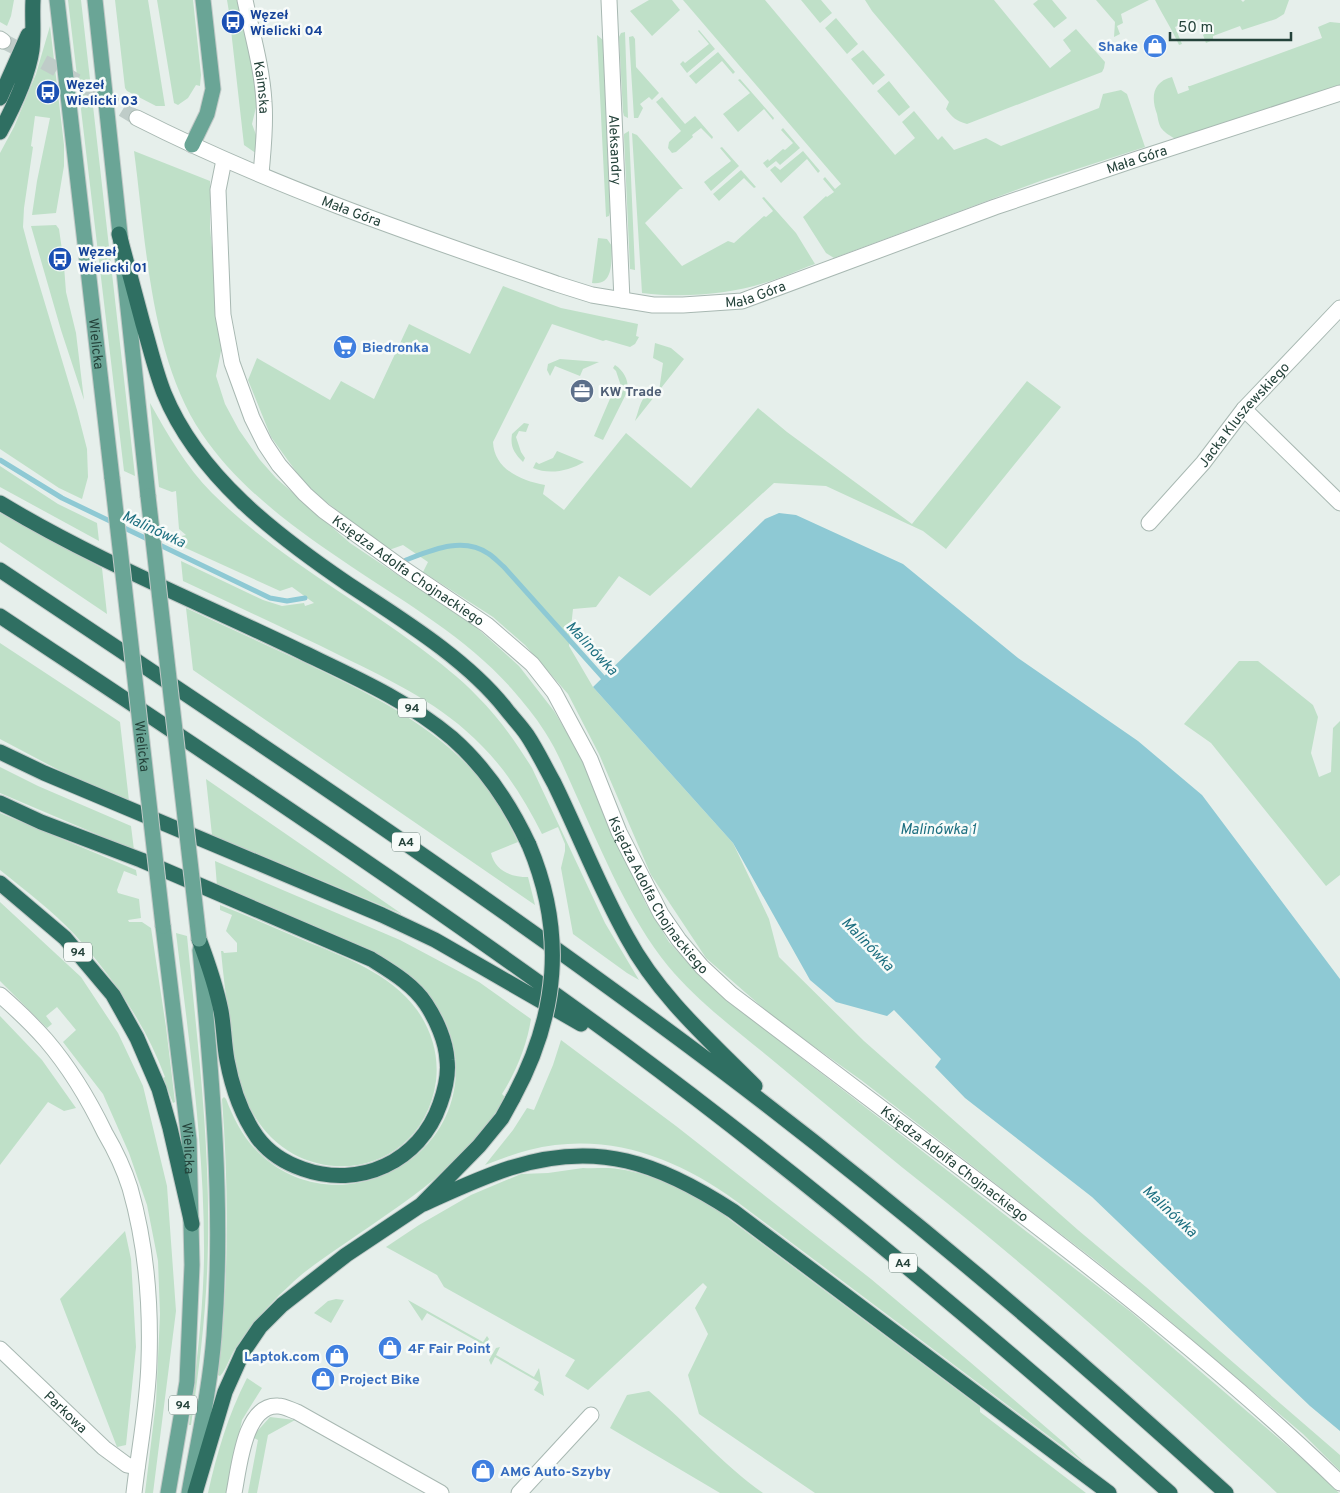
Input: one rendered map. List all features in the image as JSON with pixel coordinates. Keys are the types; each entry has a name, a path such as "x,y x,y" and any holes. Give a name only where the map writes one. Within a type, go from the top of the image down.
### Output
{"highway":[{"path":"0,132 14,103 29,64 32,49 33,0"},
{"path":"0,98 32,26"},
{"path":"119,234 164,393 177,420 193,445 232,492 263,520 313,560 458,661 480,680 503,705 528,737 545,767 608,900 628,939 647,970 675,1004 800,1132"},
{"name":"94","path":"0,503 81,548 341,671 414,710 452,739 486,774 517,819 529,844 544,885 548,908 552,961 548,1007 536,1051 502,1118 480,1146 421,1205"},
{"name":"A4","path":"0,570 220,716 458,878 720,1069 1005,1298 1226,1493"},
{"name":"A4","path":"0,616 360,857 625,1045 774,1159 924,1280 1077,1410 1170,1493"},
{"path":"0,752 44,773 382,915 435,940 575,1021 625,1045"},
{"path":"0,804 41,822 141,860 370,959 393,973 425,1002 436,1020 448,1059 447,1081 439,1109 428,1130 406,1154 388,1165 371,1171 352,1175 331,1176 295,1166 268,1149 250,1125 234,1092 227,1060 222,1014 214,977 199,940"},
{"name":"94","path":"0,883 66,938 113,995 137,1038 159,1089 192,1224"},
{"path":"195,1493 225,1392 243,1352 260,1327 282,1306 346,1255 421,1205 509,1168 562,1156 614,1158 665,1172 701,1190 734,1211 1109,1493"}],"main road":[{"name":"Wielicka","path":"57,0 189,1140 192,1224 191,1307 187,1382 168,1493"},
{"name":"Wielicka","path":"95,0 119,234 199,940 216,1137 218,1258 214,1337 204,1411 189,1493"},
{"path":"192,145 207,114 213,89 203,0"}],"street":[{"name":"Kaimska","path":"245,0 262,77 265,125 261,174"},
{"name":"Aleksandry","path":"609,0 622,300"},
{"name":"Mała Góra","path":"137,118 224,160 331,204 444,246 592,295 653,305 683,305 742,301 995,207 1340,93"},
{"name":"Księdza Adolfa Chojnackiego","path":"224,160 218,190 223,315 232,363 252,418 265,444 279,465 305,494 324,510 401,567 487,625 532,664 554,692 590,759 619,832 661,914 679,940 696,960 731,994 1085,1262 1213,1367 1281,1426 1340,1483"},
{"name":"Jacka Kluszewskiego","path":"1149,523 1203,463 1244,409 1340,308"},
{"path":"1244,409 1340,503"},
{"path":"0,995 46,1040 80,1087 90,1102 116,1154 129,1186 138,1222 146,1276 149,1317 149,1362 134,1493"},
{"name":"Parkowa","path":"0,1349 104,1448 127,1465 137,1468"},
{"path":"234,1493 245,1438 250,1425 265,1408 278,1406 297,1412 441,1493"},
{"path":"519,1493 591,1415"}],"green space":[{"path":"0,0 14,0 7,26 0,22"},
{"path":"68,0 81,0 135,476 124,471"},
{"path":"115,0 148,0 165,106 156,106 127,91 125,88"},
{"path":"157,0 193,0 201,75 200,86 196,85 188,98 178,105 174,103"},
{"path":"227,0 240,0 258,99 252,124 259,143 257,154 244,145 231,30 238,28 236,13 229,12"},
{"path":"649,0 672,0 680,10 652,36 630,11"},
{"path":"683,0 765,0 895,155 915,138 902,122 914,111 938,140 942,136 954,150 986,138 1001,146 1099,108 1103,94 1121,90 1127,94 1145,147 1043,180 834,258 826,253 803,217 826,196 834,192 823,179 825,177 835,189 841,184"},
{"path":"801,0 821,0 832,13 820,23"},
{"path":"865,0 994,0 1050,68 1071,51 1063,40 1076,29 1105,62 1104,68 1102,72 967,124 957,120 948,112 946,109 949,102 872,11"},
{"path":"1038,0 1052,0 1067,18 1054,28 1033,4"},
{"path":"1096,0 1149,0 1121,14 1123,23 1117,26 1120,34 1114,37 1115,22"},
{"path":"1155,0 1241,0 1243,2 1245,0 1289,0 1284,14 1276,19 1242,30 1240,26 1213,36 1213,40 1206,43 1203,35 1206,33 1200,19 1188,24 1187,22 1175,27 1182,44 1179,45"},
{"path":"836,18 858,44 847,54 825,28"},
{"path":"1330,22 1340,23 1340,85 1175,139 1161,128 1154,97 1157,87 1165,79 1172,77 1178,94 1189,90 1188,86 1322,38 1318,27"},
{"path":"50,26 64,145 64,166 56,213 32,215 50,118 35,116 23,227 87,449 88,477 82,499 59,488 0,449 0,153 14,127 36,74"},
{"path":"699,30 715,49 687,73 680,64 683,61 685,63 709,44"},
{"path":"625,32 628,118 624,116 623,112 619,37 621,33"},
{"path":"597,35 603,40 610,212 609,216 606,217"},
{"path":"633,36 635,39 636,67 659,93 652,100 649,97 640,104 643,108 638,118 634,118 629,37"},
{"path":"863,50 885,75 873,85 851,59"},
{"path":"718,52 735,72 733,74 722,61 696,84 689,76"},
{"path":"740,79 774,118 773,120 764,109 738,132 723,114 750,93 738,80"},
{"path":"889,81 910,107 899,116 877,91"},
{"path":"662,97 685,124 695,116 713,137 712,139 701,128 676,152 672,153 668,148 669,142 681,131 656,102"},
{"path":"783,128 800,148 780,165 776,161 767,168 763,163 768,159 769,161 793,143 781,130"},
{"path":"629,131 635,270 630,269 624,137 624,134"},
{"path":"632,133 637,135 683,189 680,189 645,223 682,266 728,241 734,243 764,216 766,217 773,211 762,198 764,197 796,233 815,264 771,281 719,293 672,295 642,293"},
{"path":"722,147 739,166 711,191 704,182 731,161 720,148"},
{"path":"134,151 210,181 210,228 222,346 216,376 225,404 239,430 260,460 276,478 350,543 477,628 519,666 554,711 583,760 646,904 669,942 700,976 804,1060 1131,1312 1305,1461 1339,1493 1277,1493 1073,1309 990,1238 730,1025 679,979 654,947 629,906 550,740 511,688 476,653 415,608 331,553 270,507 233,473 202,434 185,403 171,370 161,334 147,260"},
{"path":"803,151 820,171 818,173 807,159 781,183 770,170 775,166 780,170"},
{"path":"741,170 756,187 754,188 744,178 719,201 713,194"},
{"path":"56,225 59,229 62,250 56,250 57,265 64,266 66,292 76,333 84,400 61,330 31,226"},
{"path":"598,238 607,239 612,246 611,266 608,277 604,281 592,283"},
{"path":"503,286 561,308 638,324 636,336 639,337 635,344 630,347 606,340 603,341 552,324 493,442 498,460 510,472 518,477 545,485 543,494 564,510 626,433 691,488 758,408 787,432 912,524 1027,381 1061,407 946,549 923,531 826,486 774,483 650,596 619,576 596,607 573,609 569,646 593,687 733,843 769,919 779,957 864,1041 1078,1230 1340,1455 1340,1471 1303,1434 1164,1316 1096,1261 861,1080 777,1020 706,958 651,875 599,754 568,694 525,645 493,617 423,572 428,562 403,545 389,550 308,488 271,437 248,380 257,358 330,400 341,381 374,399 409,324 470,354"},
{"path":"655,343 671,348 684,359 659,391 663,363 653,358"},
{"path":"560,359 599,362 583,369 580,376 555,366 550,376 547,370 548,364"},
{"path":"615,365 625,376 628,390 603,440 594,436 612,394 617,397 621,386 616,371 613,368"},
{"path":"659,391 635,421 640,405 645,397 648,394"},
{"path":"150,403 186,462 212,493 236,515 286,555 434,658 464,683 493,713 532,768 605,923 639,980 573,934 561,868 565,844 558,827 542,834 508,776 467,731 434,706 398,685 183,581 181,561 263,600 282,606 304,603 305,606 314,603 292,587 280,591 179,545 178,537 186,535 179,529 176,491 172,492 159,487"},
{"path":"524,423 529,424 526,432 519,431 516,437 525,458 523,462 513,449 512,434"},
{"path":"557,451 584,462 572,468 552,472 533,468 536,462 539,464 553,458"},
{"path":"0,466 58,504 97,523 99,541 0,487"},
{"path":"0,513 102,568 107,614 0,542"},
{"path":"186,608 372,696 416,722 456,754 487,788 504,814 518,842 491,853 493,859 500,869 505,872 516,876 528,877 535,905 193,670"},
{"path":"0,643 120,722 129,801 70,776 0,739"},
{"path":"1239,661 1258,661 1313,705 1318,717 1311,753 1319,777 1331,772 1333,728 1340,721 1340,875 1326,886 1211,743 1184,724"},
{"path":"0,767 38,786 131,826 134,850 0,793"},
{"path":"206,779 402,914 212,835"},
{"path":"0,813 136,870 137,876 124,871 117,890 118,893 139,899 141,918 128,920 129,922 142,922 151,928 175,1102 173,1103 163,1078 165,1077 148,1039 115,984 89,951 58,918 0,870"},
{"path":"215,861 400,940 479,982 531,1019 527,1039 520,1058 502,1094 505,1097 491,1120 474,1141 435,1179 296,1280 253,1324 235,1349 220,1376 218,1375 222,1340 227,1237 222,1099 224,1097 226,1099 238,1126 257,1151 288,1173 322,1184 356,1183 389,1173 418,1154 440,1127 453,1094 455,1055 450,1033 441,1013 428,994 412,978 391,962 355,944 217,886"},
{"path":"0,902 81,977 118,1033 143,1086 167,1186 176,1311 153,1493 145,1493 156,1402 160,1314 158,1261 147,1205 129,1153 103,1094 63,1042 76,1030 57,1007 46,1016 52,1024 47,1028 0,981"},
{"path":"220,905 350,960 394,986 417,1010 427,1026 433,1044 437,1072 426,1115 407,1140 382,1157 354,1166 324,1165 295,1155 269,1135 249,1106 240,1085 235,1063 221,951 224,953 237,952 237,943 226,931 232,915 220,910"},
{"path":"176,933 187,936 202,1090 207,1166 208,1243 205,1312 191,1425 189,1425 202,1300 204,1217 195,1095"},
{"path":"0,1016 42,1060 76,1108 64,1111 48,1102 0,1165"},
{"path":"561,1040 676,1126 871,1279 1063,1442 1086,1464 736,1201 688,1171 638,1152 612,1146 585,1144 557,1145 529,1150 485,1165 513,1130 527,1108 534,1110 553,1065"},
{"path":"583,1168 614,1168 645,1175 682,1190 717,1210 980,1407 980,1412 1086,1493 815,1493 699,1414 688,1375 708,1334 695,1308 707,1287 703,1283 588,1390 565,1376 575,1360 444,1287 437,1275 386,1247 419,1225 471,1195 521,1174 548,1173"},
{"path":"125,1231 131,1259 136,1347 126,1445 117,1447 60,1299"},
{"path":"344,1300 331,1323 314,1313 328,1301"},
{"path":"408,1300 483,1342 487,1336 489,1339 482,1350 479,1350 482,1344 427,1313 422,1321"},
{"path":"500,1347 496,1355 534,1377 539,1368 544,1396 534,1390 539,1382 495,1357 491,1365 489,1360 496,1348"},
{"path":"247,1378 262,1388 242,1420 227,1493 208,1493 224,1434"},
{"path":"649,1391 719,1457 763,1493 720,1493 610,1428 627,1395"},
{"path":"270,1417 295,1420 268,1435 257,1493 248,1493 258,1440 252,1437"}],"water":[{"name":"Malinówka 1","path":"779,513 796,515 903,564 1018,658 1138,741 1202,795 1340,979 1340,1431 1310,1406 1092,1197 965,1098 935,1067 941,1059 894,1010 887,1016 836,1002 810,980 733,843 593,687 765,519"}],"waterway":[{"name":"Malinówka","path":"0,460 62,498 270,598 287,601 305,598"},
{"name":"Malinówka","path":"406,560 426,552 458,545 469,546 489,554 504,567 607,682"}],"tunnel":[{"path":"3,41 55,68 137,118"}],"place":[{"name":"Węzeł Wielicki 04","path":"233,22"},
{"name":"Shake","path":"1155,46"},
{"name":"Węzeł Wielicki 03","path":"48,92"},
{"name":"Węzeł Wielicki 01","path":"60,259"},
{"name":"Biedronka","path":"345,347"},
{"name":"KW Trade","path":"582,391"},
{"name":"4F Fair Point","path":"390,1348"},
{"name":"Laptok.com","path":"337,1356"},
{"name":"Project Bike","path":"323,1379"},
{"name":"AMG Auto-Szyby","path":"483,1471"}]}
